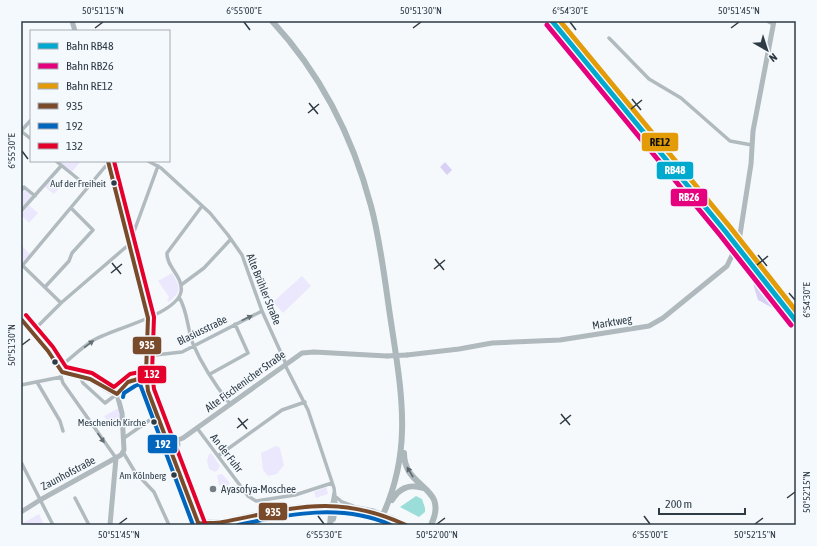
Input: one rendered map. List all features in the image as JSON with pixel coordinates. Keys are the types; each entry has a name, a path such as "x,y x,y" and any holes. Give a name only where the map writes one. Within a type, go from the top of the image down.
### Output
{"highway":[{"path":"272,21 307,64 334,110 356,156 374,218 403,415 402,440 398,470 386,509"},
{"path":"402,440 408,471 414,479 431,494 436,504 436,511 431,524"},
{"path":"378,525 395,495 402,489 414,486 425,488"},
{"path":"330,524 334,505"}],"street":[{"path":"739,241 752,145 774,23 767,21"},
{"path":"609,38 650,79 681,98 730,140 736,143 752,145"},
{"path":"30,121 21,131 30,139"},
{"path":"57,162 88,187"},
{"path":"61,302 22,265 108,162"},
{"path":"108,162 148,318 149,335 145,377 148,391 176,464 197,525 220,523"},
{"name":"Alte Brühler Straße","path":"150,162 158,166 215,218 242,255 262,311 285,364 305,402 336,497 334,505"},
{"path":"21,211 61,166"},
{"path":"32,332 61,302 129,242 158,166"},
{"path":"21,191 24,187 35,196"},
{"path":"21,385 36,382 60,372 92,341 148,318 167,307 178,297 181,291 181,285 168,261 167,253 202,206"},
{"path":"45,287 69,261 72,253 93,230 71,208"},
{"path":"181,285 204,268 231,239"},
{"name":"Marktweg","path":"387,356 459,349 492,343 568,339 648,326 663,318 727,266 736,248"},
{"path":"178,297 185,308 194,346 230,404"},
{"name":"Blasiusstraße","path":"146,356 178,353 262,311"},
{"path":"21,319 48,351 60,372 63,383 116,458 110,525"},
{"path":"210,374 248,353 235,324"},
{"name":"Alte Fischenicher Straße","path":"184,438 302,353 323,352 387,356"},
{"path":"60,372 90,379 117,394"},
{"path":"80,376 83,383 105,403 117,394 118,390 132,380 145,377"},
{"path":"36,382 60,421 63,431"},
{"path":"117,394 122,413 123,452 135,472 154,492 169,525"},
{"path":"218,456 282,410 305,402"},
{"path":"123,440 129,434 157,415"},
{"name":"An der Fuhr","path":"197,428 248,496 256,501 295,495 332,483"},
{"path":"123,429 129,434"},
{"path":"168,444 184,438"},
{"path":"170,450 184,438"},
{"path":"176,464 178,444"},
{"name":"Zaunhofstraße","path":"21,512 116,458 123,452"},
{"path":"21,462 22,468 53,525"},
{"name":"Alte Brühler Straße","path":"334,492 334,505"},
{"path":"336,497 342,502 359,508"},
{"path":"74,498 89,525"},
{"path":"190,504 193,520 190,525"},
{"path":"214,525 274,511 307,506 334,505 372,511 406,525"}],"shaded area":[{"path":"61,162 80,162 71,173 60,163"},
{"path":"445,162 452,170 447,175 440,167"},
{"path":"53,178 62,185 54,194 45,187"},
{"path":"25,190 32,197 21,208 21,193"},
{"path":"29,205 38,213 29,223 21,215"},
{"path":"21,245 30,254 22,263 21,262"},
{"path":"751,270 781,310 782,313 758,300"},
{"path":"172,273 179,288 169,302 167,301 169,297 158,281"},
{"path":"302,276 311,286 283,313 273,302"},
{"path":"119,408 120,420 109,423 104,416"},
{"path":"276,446 280,448 284,465 277,474 268,476 263,470 261,453"},
{"path":"211,453 220,466 215,472 209,469 207,461 209,454"},
{"path":"222,474 230,483 229,485 225,486 223,484 219,486 217,475"},
{"path":"326,487 328,494 316,498 314,492"},
{"path":"39,514 44,525 21,525 21,524"}],"water":[{"path":"416,496 422,499 425,508 425,512 419,517 400,507"}],"rail line":[{"name":"RB48","path":"552,21 725,231 796,321"},
{"name":"RE12","path":"560,21 730,227 796,311"},
{"name":"RB26","path":"547,25 720,235 791,325"}],"transit line":[{"name":"935","path":"108,162 148,318 146,373 148,391 199,525"},
{"name":"132","path":"114,162 154,317 152,373 154,389 205,523"},
{"name":"132","path":"26,315 53,347 66,367 92,373 114,387 130,374 145,371"},
{"name":"935","path":"21,319 48,351 62,372 90,379 117,394 128,382 145,377"},
{"name":"192","path":"123,397 124,393 140,384 193,525"},
{"name":"935","path":"198,524 220,523 294,508 336,506 358,509 381,515 406,525"},
{"name":"192","path":"238,525 296,514 335,512 372,518 391,525"}],"place":[{"name":"Auf der Freiheit","path":"114,183"},
{"name":"Meschenich Kirche","path":"154,422"},
{"name":"Am Kölnberg","path":"174,475"},
{"name":"Ayasofya-Moschee","path":"213,489"}]}
